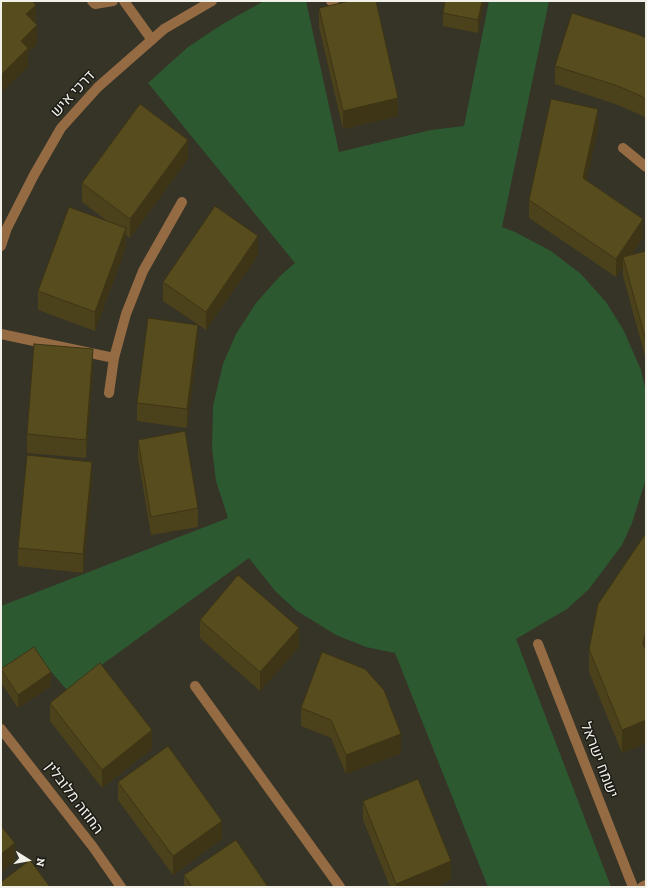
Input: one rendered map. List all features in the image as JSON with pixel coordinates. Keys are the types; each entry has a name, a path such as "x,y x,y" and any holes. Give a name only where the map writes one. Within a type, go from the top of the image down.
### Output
{"street":[{"path":"92,1 95,4 113,1"},
{"path":"124,1 152,40"},
{"name":"דרכי איש","path":"1,246 7,228 34,174 61,128 98,87 164,29 212,1"},
{"path":"623,148 646,167"},
{"path":"109,393 114,358 126,314 143,271 182,202"},
{"path":"1,334 114,358"},
{"name":"ישמח ישראל","path":"538,644 633,887"},
{"path":"195,686 340,887"},
{"name":"החוזה מלובלין","path":"1,729 93,847 121,887"},
{"path":"642,887 646,885"}],"green space":[{"path":"264,1 306,1 339,152 431,130 464,126 489,1 549,1 502,227 515,232 551,251 581,274 606,302 623,329 641,370 646,392 646,479 632,523 622,545 589,589 567,609 516,639 611,887 488,887 395,653 366,647 336,635 297,611 276,592 249,558 67,690 35,653 1,674 1,606 228,518 216,481 212,448 213,406 223,364 236,334 256,303 280,276 295,263 148,83 188,47 221,25"}],"building":[{"path":"1,1 32,1 36,5 26,14 37,25 21,41 28,48 1,75"},
{"path":"350,1 376,1 398,98 343,111 319,8"},
{"path":"445,1 482,1 478,20 443,13"},
{"path":"572,13 646,38 646,100 643,97 618,86 555,66"},
{"path":"551,99 598,109 583,178 643,219 616,259 529,200"},
{"path":"140,104 188,140 130,219 82,183"},
{"path":"215,206 258,236 206,312 163,282"},
{"path":"69,207 126,228 95,312 38,291"},
{"path":"646,251 646,341 623,257"},
{"path":"148,318 198,325 187,409 137,403"},
{"path":"34,344 93,349 86,440 27,434"},
{"path":"185,431 198,508 151,517 138,440"},
{"path":"27,455 92,462 83,554 18,548"},
{"path":"646,533 646,630 643,644 646,650 646,720 622,730 589,649 598,604"},
{"path":"238,575 299,628 260,672 200,620"},
{"path":"34,647 51,672 18,695 1,669"},
{"path":"322,652 365,669 384,690 401,734 346,755 331,720 301,708"},
{"path":"100,663 152,730 102,770 50,703"},
{"path":"168,746 222,821 173,856 118,782"},
{"path":"418,779 451,861 396,884 363,801"},
{"path":"1,826 15,843 1,854"},
{"path":"236,840 268,887 192,887 184,875"},
{"path":"30,860 50,887 1,887 1,882"}]}
